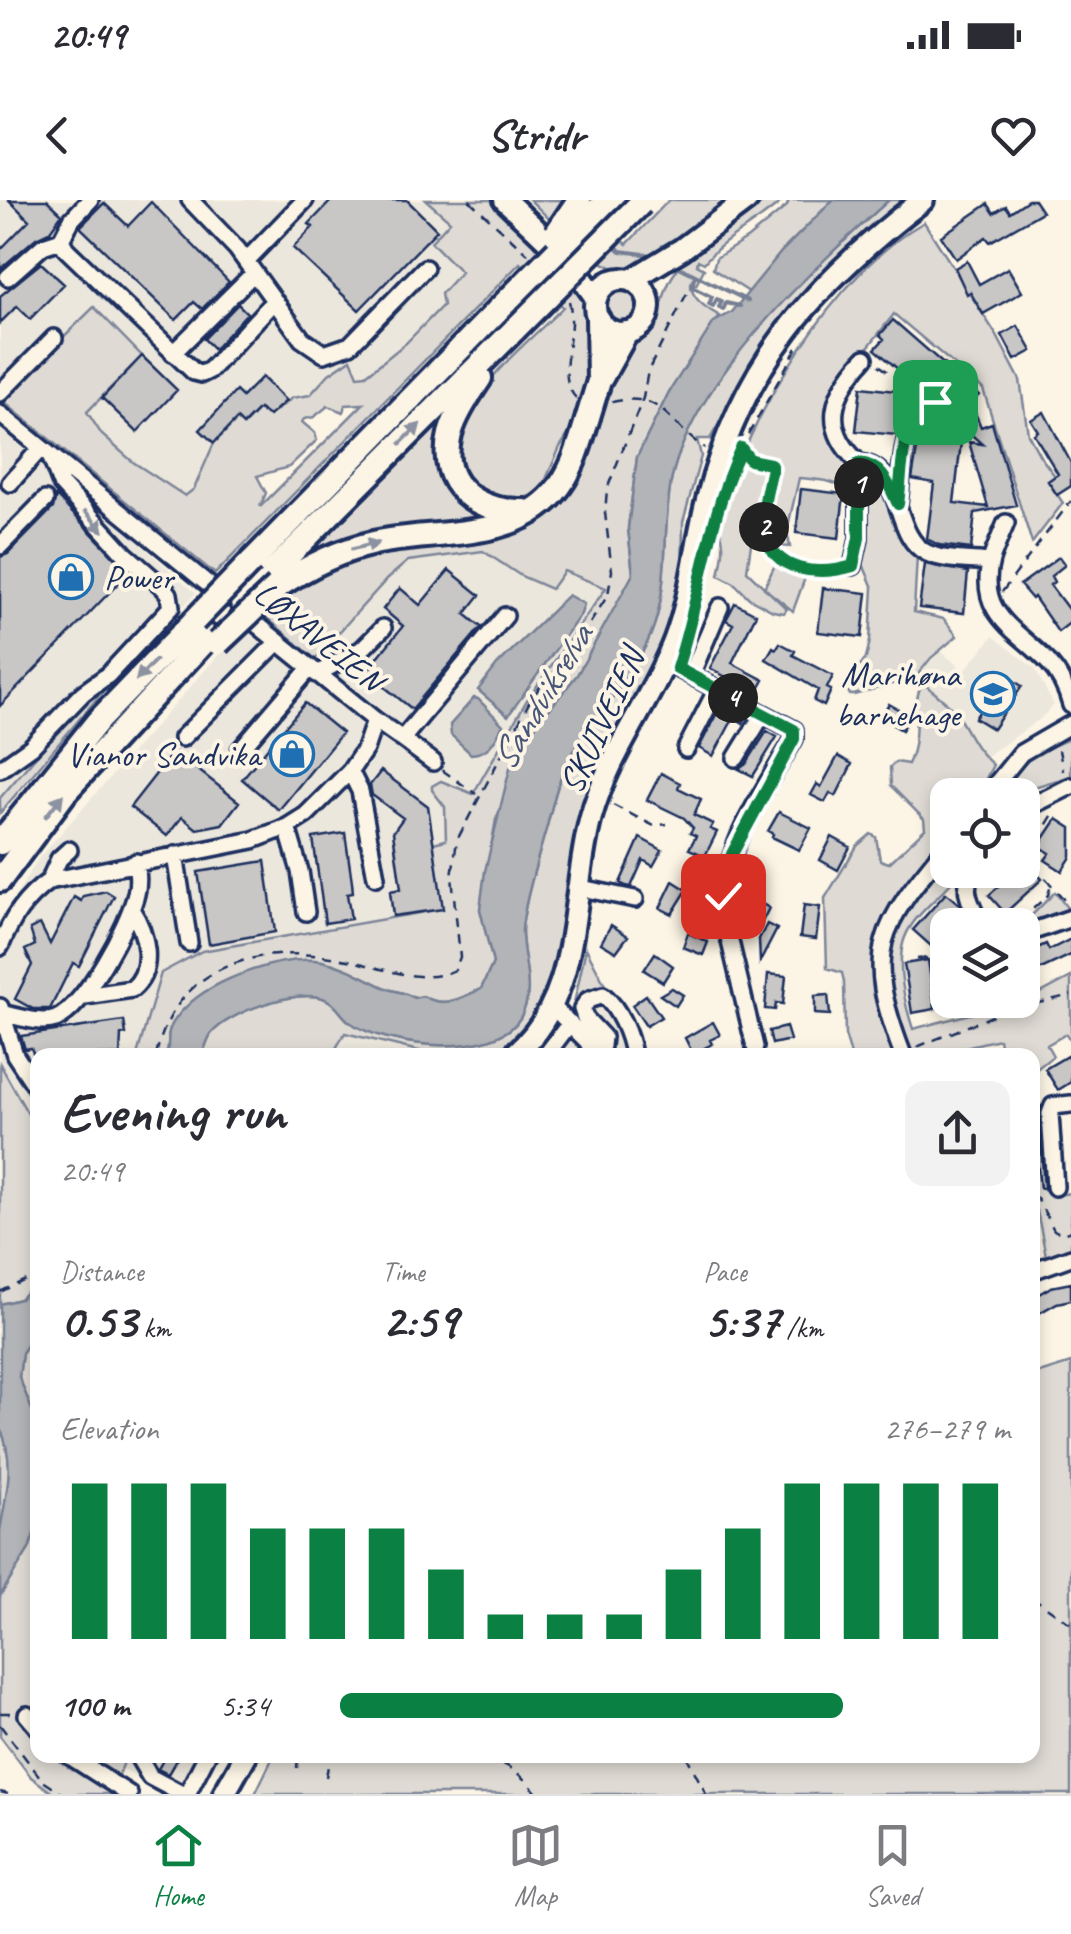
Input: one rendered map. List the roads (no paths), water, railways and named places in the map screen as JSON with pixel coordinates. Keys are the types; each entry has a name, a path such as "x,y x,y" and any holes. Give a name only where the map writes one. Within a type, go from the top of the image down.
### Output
{"highway":[{"path":"494,312 579,200"},
{"path":"0,825 74,733 138,726 207,634 265,576 282,530 607,200"},
{"path":"0,842 106,729 332,513 643,202"},
{"path":"597,309 599,381"},
{"path":"511,333 459,412 448,442 448,463 461,491 480,505 508,511 537,508"},
{"path":"265,576 394,539 486,528 513,521 537,508 556,492 567,475 599,381 626,333"},
{"path":"0,880 67,790 106,729"}],"main road":[{"path":"505,200 571,263 607,329 626,333 642,324 648,314 656,275 747,200"},
{"path":"521,200 586,261 645,291 649,302"},
{"name":"SKUIVEIEN","path":"521,1048 542,1026 553,1007 570,955 576,888 597,800 666,662 688,597 710,489 739,406 796,315 835,274 923,200"},
{"path":"597,309 603,286 656,275"},
{"path":"224,1794 241,1763"}],"street":[{"path":"8,278 42,246 60,240 72,218 90,200"},
{"path":"190,200 218,226 313,350 324,354 339,351 360,336 425,268"},
{"path":"173,353 305,200"},
{"path":"60,240 194,372 210,370 274,302"},
{"path":"0,393 54,338"},
{"path":"865,358 843,387 834,424 838,444 859,463 871,464 886,478 913,542 929,554 990,562"},
{"path":"898,504 910,424 918,411 932,402"},
{"name":"LØXAVEIEN","path":"0,414 375,720 365,749 350,771 306,815 287,828 253,840 49,881"},
{"path":"363,481 375,434"},
{"path":"1,765 31,747 171,607 169,594 125,554 61,484 45,451 10,483"},
{"path":"853,566 859,538 859,463"},
{"path":"0,546 45,500"},
{"path":"282,530 332,513"},
{"path":"1006,524 990,562 992,605 1003,623 1049,662 1071,705"},
{"path":"152,578 172,554"},
{"path":"691,675 720,606"},
{"path":"402,739 506,616"},
{"path":"240,750 313,671 362,649 383,628"},
{"path":"182,738 278,642"},
{"path":"666,662 794,730 794,739 732,854 723,896 724,916 756,1047"},
{"path":"686,749 717,690"},
{"path":"736,758 763,714"},
{"path":"375,720 433,762"},
{"path":"1002,778 1020,753 1063,728"},
{"path":"350,771 360,792 376,877"},
{"path":"1040,800 1071,786"},
{"path":"287,828 300,871 306,912"},
{"path":"0,947 28,896 49,881 60,858 69,850"},
{"path":"176,855 189,943"},
{"path":"1,1010 42,1021 55,1020 86,996 131,909 137,892 136,862"},
{"path":"902,1048 884,1006 883,945 899,904 930,866"},
{"path":"576,888 635,898"},
{"path":"86,996 132,989 145,971 145,941 131,909"},
{"path":"1040,929 1071,918"},
{"path":"599,1048 604,1040 582,1009 588,1000 600,995 609,999 618,1014 632,1048"},
{"path":"553,1007 588,1048"},
{"path":"1,1010 15,1055 30,1078"},
{"path":"551,1048 570,1023"},
{"path":"1055,1187 1050,1114 1053,1106 1071,1104"},
{"path":"1040,1268 1071,1257"},
{"path":"81,1763 129,1794"},
{"path":"142,1763 150,1777 185,1794 202,1763"}],"waterway":[{"path":"612,243 621,251 659,256"},
{"path":"671,263 748,301"},
{"path":"694,278 692,287 712,297 709,304 713,306 717,299 722,301 719,307 723,310 726,303 740,306"}],"place":[{"name":"Power","path":"71,577"},
{"name":"Marihøna barnehage","path":"993,694"},
{"name":"Vianor Sandvika","path":"292,754"}],"water label":[{"name":"Sandvikselva","path":"541,697"}]}
